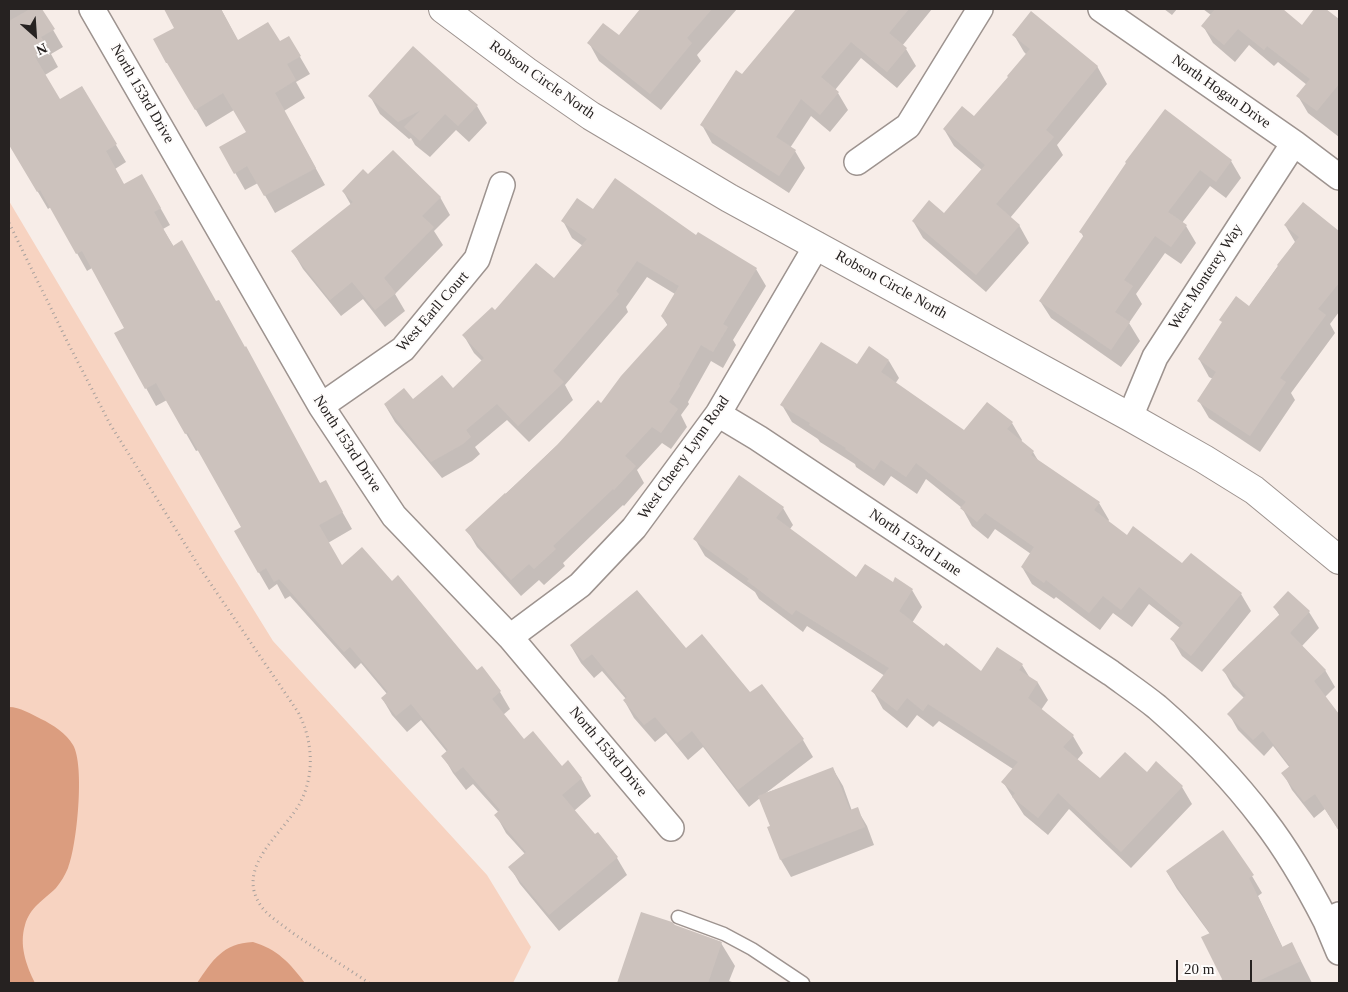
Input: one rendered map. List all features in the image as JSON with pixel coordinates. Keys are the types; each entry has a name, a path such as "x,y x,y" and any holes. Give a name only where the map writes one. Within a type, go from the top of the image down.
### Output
{"street":[{"name":"North 153rd Drive","path":"92,9 321,406 394,516 510,637 671,828"},
{"name":"Robson Circle North","path":"443,9 526,71 591,116 729,198 1204,459 1254,490 1339,560"},
{"path":"857,162 908,126 980,9"},
{"name":"North Hogan Drive","path":"1101,9 1294,144 1339,178"},
{"name":"West Monterey Way","path":"1130,417 1155,357 1294,144"},
{"name":"West Earll Court","path":"321,406 403,349 471,267 477,259 502,185"},
{"name":"West Cheery Lynn Road","path":"510,637 580,585 634,528 718,414 817,245"},
{"name":"North 153rd Lane","path":"718,414 758,438 1111,673 1156,706 1232,780 1265,822 1306,883 1333,918 1339,952"}],"lane":[{"path":"678,917 738,941 803,983"}],"path":[{"path":"9,223 68,344 114,430 200,568 304,722 309,742 308,782 295,812 256,866 253,883 257,899 266,912 287,929 369,983"}],"shaded area":[{"path":"9,201 273,641 487,875 531,947 513,983 9,983"},
{"path":"9,707 29,713 63,733 73,745 77,755 79,770 77,825 68,868 56,888 30,913 23,932 24,955 35,983 9,983"},
{"path":"253,942 276,953 294,969 305,983 197,983 219,955 234,946"}],"building":[{"path":"30,9 42,9 55,29 41,37 49,49 35,57 60,99 82,86 117,144 106,151 124,184 142,174 161,208 154,212 173,246 182,240 216,301 219,300 246,346 320,483 326,480 343,512 319,525 342,565 362,547 392,581 398,575 477,670 482,666 501,691 492,699 524,739 533,731 562,766 568,760 582,778 562,795 595,834 598,832 618,857 549,915 508,867 526,852 494,815 500,810 463,767 455,773 441,756 448,750 411,704 396,716 381,698 388,692 350,647 344,652 279,579 274,582 266,568 258,573 234,531 241,527 188,433 185,434 156,383 145,389 114,333 124,328 82,251 76,254 40,190 37,192 9,145 9,21"},
{"path":"164,9 221,9 238,40 268,22 280,41 289,36 301,56 287,64 296,80 275,93 316,168 264,196 247,166 234,174 219,147 246,132 223,93 195,110 153,39 174,28"},
{"path":"640,9 712,9 687,38 692,43 650,94 587,43 603,23 619,35"},
{"path":"796,9 909,9 889,33 907,48 887,72 851,42 821,77 839,92 820,115 801,99 776,137 796,150 779,176 700,125 736,70 742,74"},
{"path":"1215,9 1283,9 1302,25 1314,9 1326,9 1339,19 1339,84 1317,111 1296,96 1310,79 1267,46 1264,50 1238,29 1224,45 1201,26"},
{"path":"1031,11 1098,66 1046,130 1054,137 996,204 1020,225 976,275 912,221 929,200 944,213 985,165 943,129 962,106 974,116 1030,49 1012,35"},
{"path":"413,46 478,105 458,126 445,114 420,141 404,127 421,110 398,122 368,96"},
{"path":"1165,109 1232,160 1216,182 1200,170 1168,212 1187,225 1171,247 1155,236 1124,280 1133,286 1115,312 1130,322 1111,350 1039,301 1084,235 1079,232 1125,162"},
{"path":"393,150 441,197 422,216 434,227 384,278 396,293 375,310 352,282 330,300 291,251 353,202 342,191 363,169 368,174"},
{"path":"615,178 696,235 698,232 757,268 723,324 728,327 713,352 701,345 679,384 680,386 669,402 678,409 661,433 652,427 625,456 636,466 614,490 553,546 556,549 534,569 529,564 511,580 465,530 557,445 598,400 601,403 621,376 668,324 661,316 679,286 637,261 616,291 619,294 553,371 564,382 518,426 497,404 466,430 471,437 463,444 431,462 384,404 404,388 413,399 442,375 453,388 484,358 462,335 492,307 495,310 536,263 554,278 587,239 561,221 577,198 593,209"},
{"path":"1303,202 1339,231 1339,283 1318,309 1326,315 1280,378 1286,382 1250,436 1197,401 1216,372 1198,359 1222,322 1219,320 1236,296 1249,306 1299,237 1284,225"},
{"path":"821,342 857,364 869,346 889,360 881,372 964,430 987,402 1013,422 1007,429 1034,451 1031,455 1100,502 1094,510 1127,535 1133,526 1182,563 1191,553 1242,593 1191,656 1170,639 1183,623 1139,587 1121,610 1103,596 1089,613 1046,580 1044,583 1021,567 1034,547 985,513 977,522 960,508 966,502 916,463 906,477 881,460 874,470 846,448 809,425 810,423 780,405"},
{"path":"739,475 784,507 776,518 856,577 865,564 893,582 895,577 913,589 899,611 944,646 946,643 981,671 997,647 1023,664 1019,670 1038,682 1028,698 1074,735 1063,747 1100,778 1125,752 1147,772 1156,761 1183,786 1121,852 1058,793 1038,818 1012,797 1015,793 1001,782 1018,762 928,704 923,711 907,698 897,711 871,691 889,668 796,610 792,615 747,581 749,579 693,539"},
{"path":"637,590 686,648 702,634 750,692 762,684 804,739 738,790 692,731 677,743 655,717 644,725 623,700 627,697 592,654 583,661 570,645"},
{"path":"1288,591 1310,611 1290,633 1326,670 1314,681 1339,714 1339,831 1315,794 1304,802 1281,773 1290,766 1263,731 1253,740 1227,714 1246,695 1222,670 1280,614 1273,607"},
{"path":"833,767 850,810 858,807 865,827 780,860 767,827 770,826 758,796"},
{"path":"1223,830 1254,875 1249,878 1282,947 1292,942 1301,961 1254,983 1224,983 1201,937 1210,933 1166,871"},
{"path":"641,912 722,942 708,983 617,983"}]}
